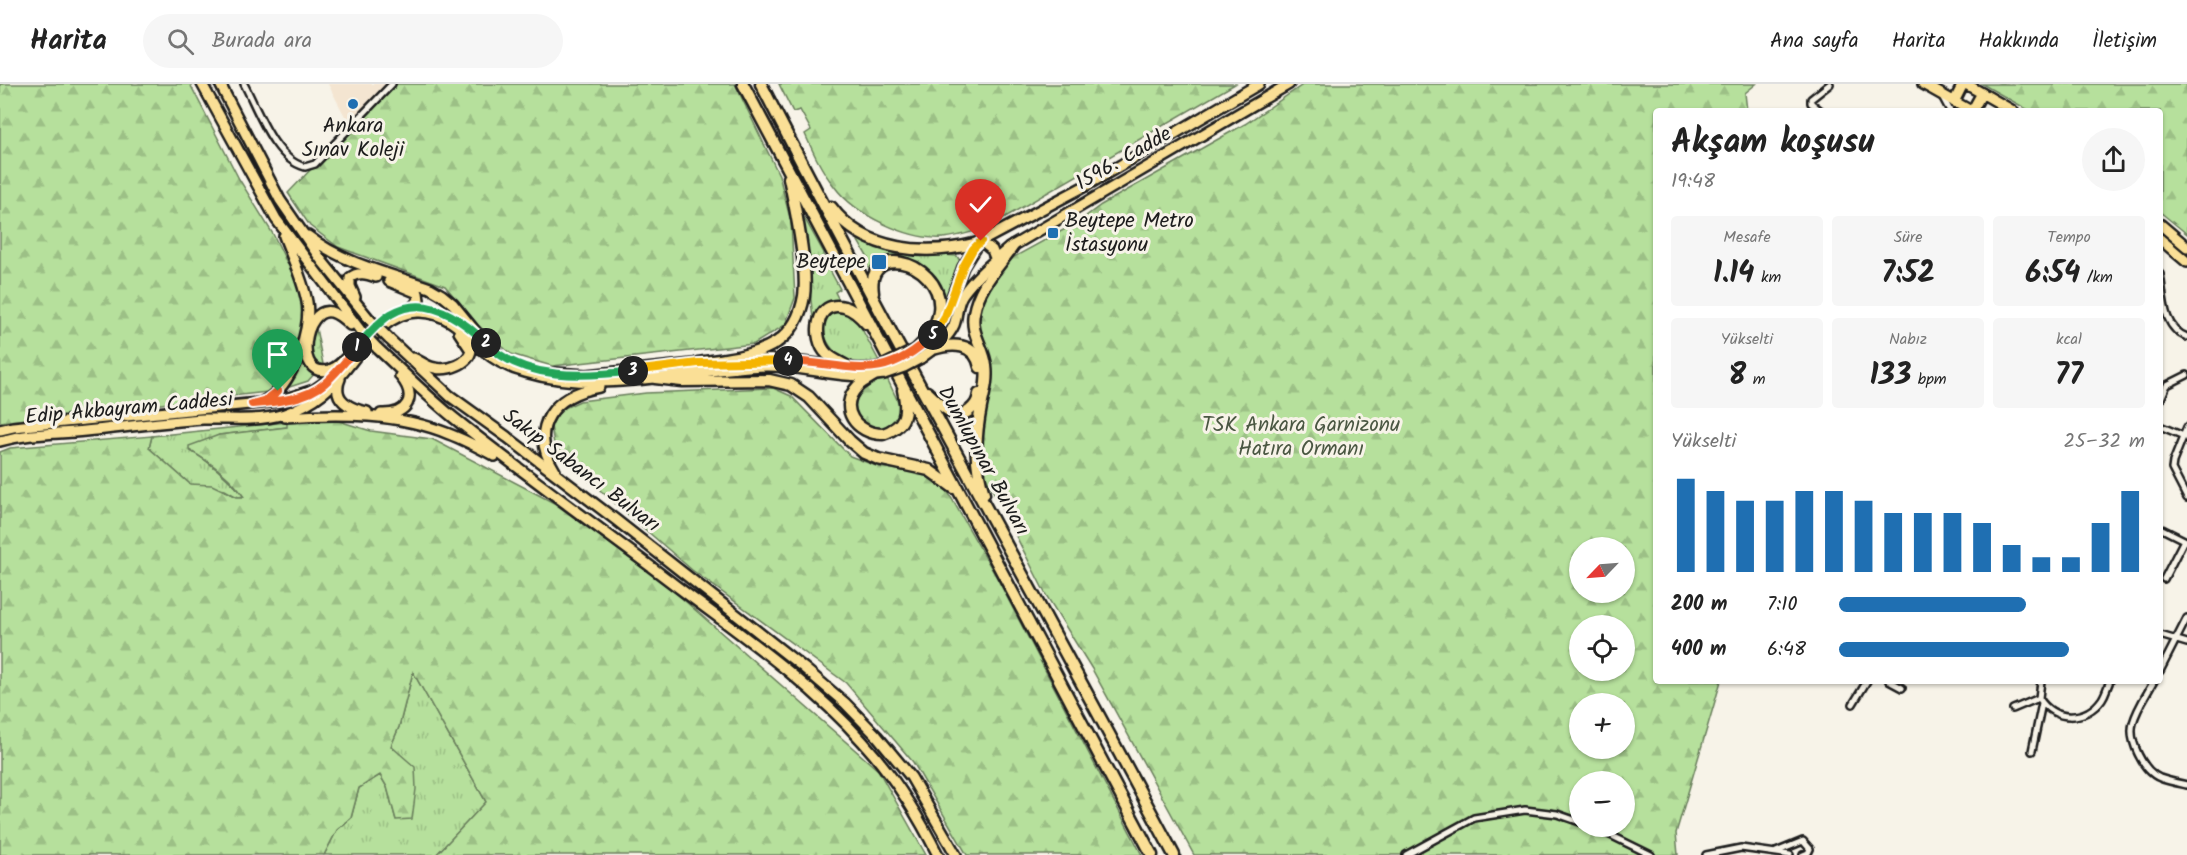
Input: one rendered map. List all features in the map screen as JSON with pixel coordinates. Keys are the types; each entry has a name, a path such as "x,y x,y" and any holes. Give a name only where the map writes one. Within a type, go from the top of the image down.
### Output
{"highway":[{"name":"Dumlupınar Bulvarı","path":"743,84 1152,855"},
{"name":"Dumlupınar Bulvarı","path":"761,84 920,386 1174,855"},
{"path":"698,363 758,351 777,342 796,322 804,295 804,281 786,166"},
{"path":"812,184 845,223 882,243 930,250 956,248 980,242"},
{"path":"993,520 976,461 977,432 987,380 985,358 974,333 974,314 982,286 1013,246"},
{"path":"873,296 874,276 885,263 905,265 926,274 939,300 939,315 934,329 919,353"},
{"path":"852,369 826,354 817,331 822,314 830,308 847,307 876,332"},
{"path":"920,386 942,406 957,415 966,413 978,402 982,377 975,356 963,346 956,344 933,349"},
{"path":"879,372 858,386 850,400 853,419 857,425 863,430 876,434 891,431 902,423 905,400 900,378"},
{"path":"655,378 674,381 769,380 791,385 808,397 864,453 878,459 928,470 960,492"}],"main road":[{"name":"Sakıp Sabancı Bulvarı","path":"202,84 280,225 360,330 453,417 512,464 599,526 774,660 821,701 863,741 895,782 938,855"},
{"name":"Sakıp Sabancı Bulvarı","path":"220,84 280,200 299,230 367,318 450,396 561,477 804,668 845,703 878,736 911,777 956,855"},
{"name":"1596. Cadde","path":"980,242 1082,187 1259,84"},
{"name":"1596. Cadde","path":"919,353 933,349 947,336 954,325 963,294 1013,246 1289,84"},
{"path":"1923,84 1941,94 1951,107 1965,84 2008,108"},
{"path":"1973,108 1982,93"},
{"path":"252,404 266,400 284,384 300,347 308,315 303,287 280,225"},
{"path":"2163,226 2187,246"},
{"path":"299,230 322,247 344,259 430,288 442,295 491,349 509,361 562,374 609,374 698,363 767,360 870,369 879,372 919,353 941,326 963,267 970,256 980,242 992,250 992,264 978,263 970,256"},
{"path":"2163,244 2187,262"},
{"path":"367,318 350,286 350,278 354,274 368,274 414,290 420,297 414,306 436,309 450,314 482,340"},
{"name":"Edip Akbayram Caddesi","path":"0,430 280,401 321,387 390,315 414,306"},
{"name":"Edip Akbayram Caddesi","path":"0,441 26,434 202,419 277,417 296,409 329,387 363,344 390,321 401,315 417,311 439,315 459,326 490,355 516,369 578,382 626,381 764,366 794,367 853,376 879,372"},
{"path":"360,330 352,327 337,314 323,312 313,322 305,348 311,365 315,369 325,370 335,367 363,344"},
{"path":"400,350 438,369 456,365 468,359 471,350 466,341 439,315"},
{"path":"363,344 338,384 339,395 346,405 352,408 389,414 402,409 409,400 408,386 380,350"},
{"path":"561,477 550,462 544,446 545,428 553,410 562,401 578,392 626,381"},
{"path":"277,417 340,415 403,421 449,434 512,464"}],"street":[{"path":"244,84 278,147 294,163 305,167 315,164 392,84"},
{"path":"1817,108 1811,103 1811,99 1830,84"},
{"path":"2163,292 2168,321 2172,328 2187,337"},
{"path":"2163,394 2167,385 2187,375"},
{"path":"2163,427 2185,437"},
{"path":"2187,427 2172,469 2187,498"},
{"path":"2163,530 2186,541 2164,579"},
{"path":"2163,665 2187,618"},
{"path":"2163,636 2187,643"},
{"path":"1853,704 1865,684"},
{"path":"1895,684 1902,688"},
{"path":"2032,751 2041,684"},
{"path":"2040,700 2057,715 2067,717 2084,713 2098,704 2104,697 2109,684"},
{"path":"2152,684 2132,724 2133,740 2143,763 2151,773 2159,778 2187,785"},
{"path":"2013,709 2040,700"},
{"path":"1406,855 1474,818 1525,810 1557,814 1569,818"},
{"path":"1614,837 1651,855"},
{"path":"1774,853 1803,841 1810,849 1803,855"},
{"path":"1706,855 1741,848 1790,855"}],"shaded area":[{"name":"Ankara Sınav Koleji","path":"328,84 387,84 349,124"}],"green space":[{"path":"0,84 190,84 239,179 273,234 314,318 323,364 308,381 277,391 0,422"},
{"path":"393,84 735,84 779,175 791,222 795,298 785,325 754,344 552,366 511,354 478,325 445,286 338,247 310,226 288,193"},
{"path":"779,84 1235,84 988,227 961,235 929,238 883,224 843,197 829,180 814,154 805,134 811,130 800,110 793,112"},
{"name":"TSK Ankara Garnizonu Hatıra Ormanı","path":"1304,84 1756,84 1745,93 1747,108 1653,108 1653,684 1720,684 1676,833 1678,855 1194,855 1092,669 1046,595 986,477 976,450 988,388 977,330 979,302 1002,267 1014,257 1078,222 1101,205 1245,124"},
{"path":"1982,84 2187,84 2187,234 2163,214 2163,108 2025,108"},
{"path":"801,212 824,253 824,259 840,289 835,292 840,302 818,312 813,318"},
{"path":"861,239 930,254 957,256 960,265 943,307 941,296 902,261 872,275 865,261 868,258 858,241"},
{"path":"840,311 856,318 880,363 853,364 837,354 830,346 823,329 825,322 830,315"},
{"path":"886,376 901,413 893,427 872,431 855,415 854,400 864,386"},
{"path":"773,388 791,396 850,456 879,467 912,472 936,479 948,492 997,578 1142,855 967,855 913,762 846,683 692,570 586,478 554,444 551,426 560,410 580,401 646,393"},
{"path":"332,419 371,431 432,439 554,503 669,587 878,770 926,855 436,855 486,802 413,672 399,727 391,746 415,767 416,789 412,819 396,820 387,787 380,775 359,788 351,818 337,830 324,855 0,855 0,452 10,448 152,436 149,448 190,484 212,485 237,497 244,497 212,465 189,450 189,446 219,435 287,427 287,422"},
{"path":"287,422 288,427 219,435 190,450 219,471 245,497 237,497 225,490 190,484 149,448 152,436"},
{"path":"413,672 486,802 436,855 324,855 337,830 351,818 359,788 380,775 387,787 396,820 391,746 399,727"}],"place":[{"name":"Ankara Sınav Koleji","path":"353,104"},
{"name":"Beytepe Metro İstasyonu","path":"1053,233"},
{"name":"Beytepe","path":"879,262"}],"route":[{"path":"278,391 266,400 252,404 280,401 321,387 383,321 390,315 413,306 436,309 450,314 491,349 509,361 562,374 620,373 698,363 767,360 823,364 852,369 880,367 917,349 941,326 963,267 973,249 981,241"}]}
